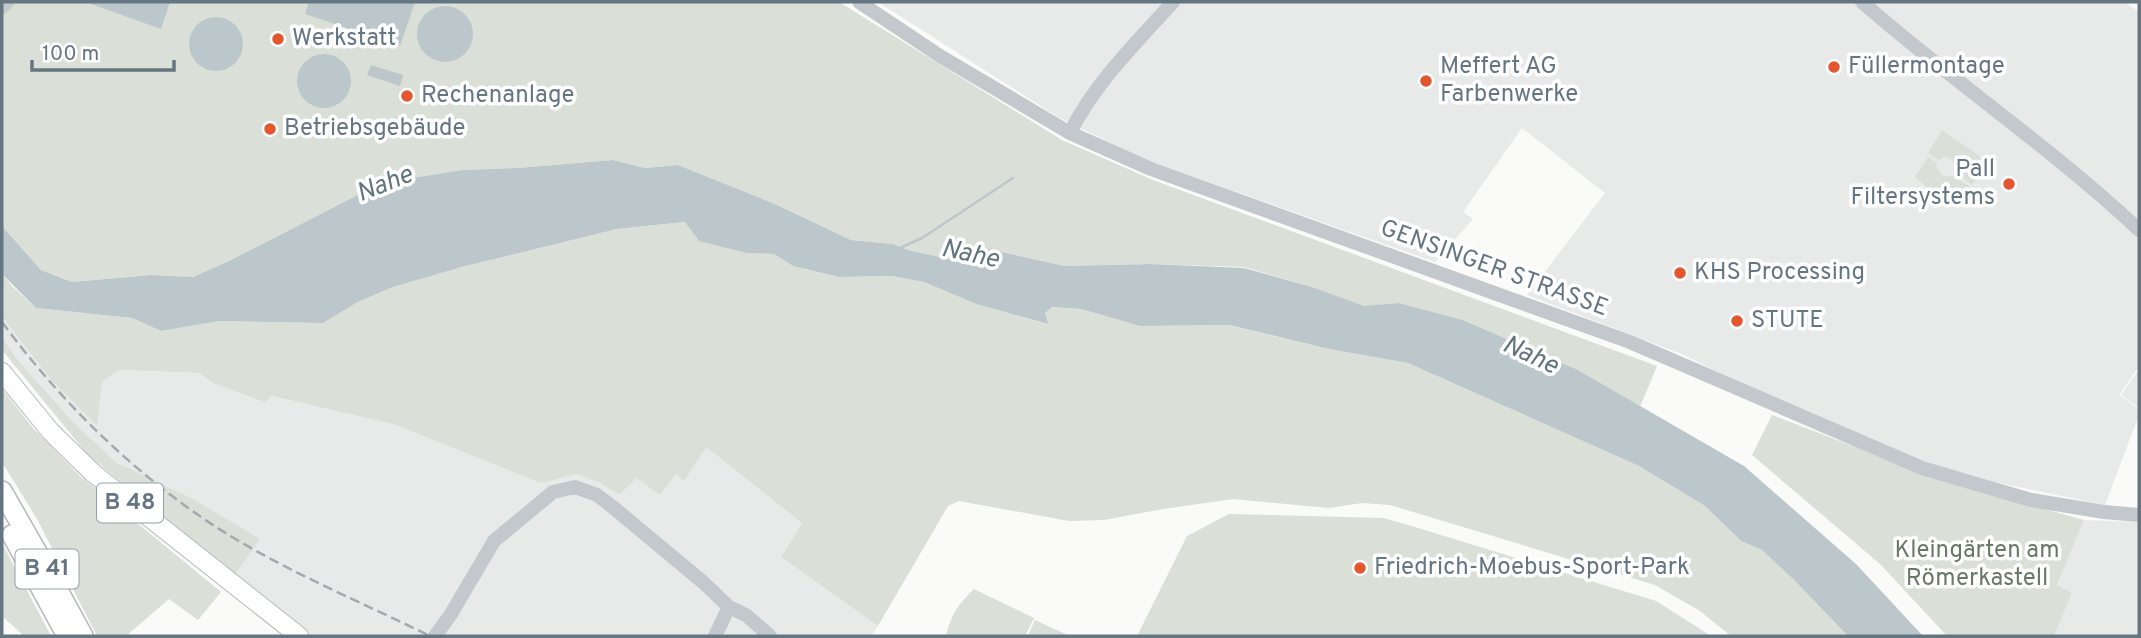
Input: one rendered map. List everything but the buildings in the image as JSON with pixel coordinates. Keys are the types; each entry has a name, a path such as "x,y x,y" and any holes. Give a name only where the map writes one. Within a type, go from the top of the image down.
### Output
{"highway":[{"name":"B 41","path":"2,491 83,636"},
{"name":"B 41","path":"2,516 67,636"}],"main road":[{"name":"B 48","path":"2,372 51,432 93,473 299,636"}],"street":[{"path":"2,7 7,2"},
{"name":"GENSINGER STRASSE","path":"859,2 940,56 1070,134 1163,173 1630,342 1922,468 2031,500 2139,515"},
{"path":"1070,134 1088,102 1117,64 1173,2"},
{"path":"1862,2 1910,44 2065,164 2139,230"},
{"path":"435,636 494,541 553,492 575,487 597,495 704,583 729,607 746,615 770,636"},
{"path":"715,636 729,607"}],"shaded area":[{"path":"878,2 2124,2 2139,12 2139,366 2119,395 2139,409 2139,415 2105,505 1995,482 1921,461 1757,392 1684,355 1527,295 1605,193 1522,128 1463,212 1473,219 1435,262 1143,159 1058,117"},
{"path":"2,317 52,381 96,425 102,382 119,370 199,373 213,383 396,425 541,482 576,474 600,483 619,495 637,478 676,474 684,480 706,447 802,523 781,557 878,626 871,636 287,636 225,588 248,555 117,463 73,422 17,359 2,337"},
{"path":"2139,369 2139,408 2121,395"},
{"path":"2084,520 2139,522 2139,636 2054,636 2072,593 2057,585"}],"green space":[{"path":"2,2 839,2 1062,140 1153,180 1657,366 1640,407 1576,369 1463,320 1399,303 1364,307 1312,287 1244,267 1150,264 1065,266 988,249 953,250 949,259 893,244 851,240 775,204 678,165 645,168 613,160 462,170 381,183 193,277 151,275 72,282 41,270 2,226"},
{"path":"1942,130 1988,162 1972,185 1954,171 1954,163 1950,158 1939,160 1928,153"},
{"path":"1928,157 1937,163 1936,168 1943,176 1953,176 1972,188 1961,203 1950,195 1933,193 1915,177"},
{"path":"686,222 747,253 774,254 793,266 839,277 891,276 924,282 976,304 1047,324 1045,313 1051,307 1081,309 1140,326 1228,325 1329,349 1408,363 1639,466 1705,506 1741,541 1762,550 1848,636 1731,636 1700,611 1655,585 1390,505 1362,503 1329,508 1233,499 1104,520 1069,521 959,501 948,506 878,626 781,557 802,523 706,447 684,481 676,474 660,495 637,478 619,495 600,483 576,474 541,483 396,425 271,396 265,402 213,383 199,373 119,370 102,382 97,426 52,381 2,317 2,274 36,308 132,318 161,331 220,321 323,323 358,302 393,287 462,267 617,229"},
{"path":"2,337 17,359 73,422 117,463 193,499 260,539 234,576 87,454 2,350"},
{"path":"2,389 33,428 79,475 221,592 198,620 169,599 126,636 97,636 37,519 2,462"},
{"name":"Kleingärten am Römerkastell","path":"1772,415 1936,478 2084,520 2057,585 2072,593 2054,636 1947,636 1880,564 1752,455"},
{"name":"Friedrich-Moebus-Sport-Park","path":"1229,514 1383,518 1656,601 1711,636 1137,636 1187,536"},
{"path":"2,543 51,636 24,636 2,616"},
{"path":"974,589 1034,618 1025,636 946,636 956,610"},
{"path":"1035,620 1070,636 1028,636"}],"water":[{"path":"170,2 161,29 91,4"},
{"path":"309,2 415,2 400,46 305,14"},
{"path":"445,6 456,8 465,14 471,23 471,45 465,54 456,60 445,62 434,60 425,54 419,45 417,34 419,23 425,14 434,8"},
{"path":"216,17 235,25 243,44 235,63 216,71 197,63 189,44 197,25"},
{"path":"329,54 339,58 347,66 351,81 347,96 339,104 319,108 309,104 301,96 297,76 301,66 309,58"},
{"path":"371,65 403,75 400,86 367,75"},
{"name":"Nahe","path":"613,160 645,168 678,165 775,204 851,240 893,244 949,259 953,250 988,249 1065,266 1150,264 1244,268 1312,287 1364,306 1399,303 1463,320 1576,369 1744,466 1856,564 1923,636 1848,636 1762,550 1741,541 1705,506 1639,466 1408,363 1329,349 1229,325 1140,326 1081,309 1052,307 1045,313 1048,324 976,304 924,282 891,276 839,277 793,266 774,254 747,253 699,241 685,222 617,229 462,267 393,287 358,302 323,323 220,321 161,331 132,318 36,308 2,274 2,226 41,270 72,282 151,275 193,277 381,183 462,170"}],"waterway":[{"name":"Nahe","path":"900,248 922,238 1013,178"}],"railway":[{"path":"2,322 73,407 127,459 185,506 268,557 430,636"}],"place":[{"name":"Werkstatt","path":"278,39"},
{"name":"Füllermontage","path":"1834,67"},
{"name":"Meffert AG Farbenwerke","path":"1426,81"},
{"name":"Rechenanlage","path":"407,96"},
{"name":"Betriebsgebäude","path":"270,129"},
{"name":"Pall Filtersystems","path":"2009,184"},
{"name":"KHS Processing","path":"1680,273"},
{"name":"STUTE","path":"1737,321"},
{"name":"Friedrich-Moebus-Sport-Park","path":"1360,568"}]}
